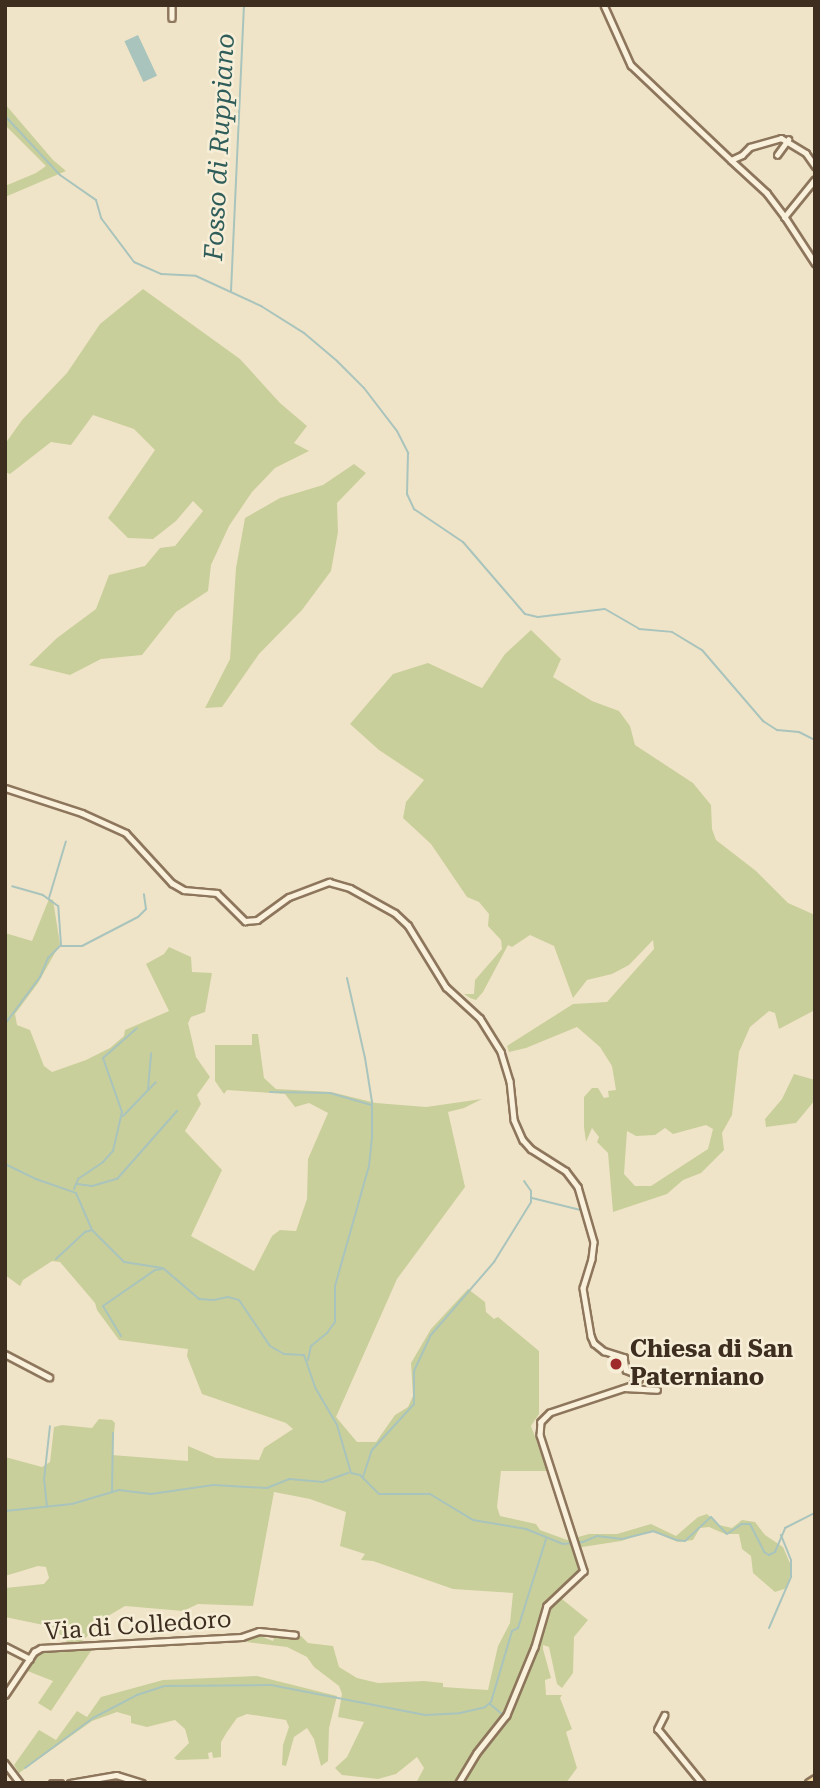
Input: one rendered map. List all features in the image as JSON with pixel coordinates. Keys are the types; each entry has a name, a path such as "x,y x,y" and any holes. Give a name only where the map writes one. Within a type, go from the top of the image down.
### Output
{"main road":[{"path":"808,1783 815,1779"}],"street":[{"path":"172,5 172,18"},
{"path":"604,5 634,68 767,193 815,262"},
{"path":"731,160 762,142 788,140 806,153 815,166"},
{"path":"777,155 788,140"},
{"path":"785,217 815,180"},
{"path":"5,788 93,817 126,833 172,883 184,890 214,892 245,922 257,920 294,894 329,882 350,888 379,903 408,925 431,967 446,987 473,1009 501,1052 510,1081 514,1120 523,1140 531,1149 566,1171 578,1187 594,1242 583,1288 591,1336 594,1343 604,1351 624,1357 626,1370 638,1376 636,1383 550,1413 541,1422 540,1436 579,1549 584,1566 583,1575 547,1606 535,1647 507,1715 477,1753 459,1783"},
{"path":"5,1353 49,1377"},
{"path":"624,1388 657,1390"},
{"name":"Via di Colledoro","path":"5,1695 30,1658 43,1648 242,1637 259,1631 295,1635"},
{"path":"5,1646 30,1658"},
{"path":"665,1714 658,1729 702,1783"},
{"path":"5,1763 20,1783"},
{"path":"70,1783 114,1775 142,1783"},
{"path":"52,1783 60,1783"}],"green space":[{"path":"5,104 53,160 66,171 5,197 5,186 46,166 5,125"},
{"path":"143,289 240,359 280,403 307,426 294,443 309,451 275,468 252,492 229,526 211,565 208,591 176,612 142,655 101,659 70,675 29,665 57,638 96,609 109,575 145,566 160,548 175,546 203,511 193,501 176,521 153,539 128,538 108,518 155,450 134,429 93,415 71,445 51,442 10,474 5,472 5,444 22,420 67,373 100,324"},
{"path":"354,464 366,473 337,503 338,532 331,571 302,610 259,654 222,707 205,708 230,659 236,568 245,518 280,498 323,485"},
{"path":"531,630 561,659 553,677 592,701 619,711 630,726 635,745 693,783 711,805 712,829 716,840 756,871 788,903 815,915 815,1010 779,1029 775,1013 769,1011 750,1027 739,1052 732,1115 722,1133 724,1150 701,1173 683,1180 667,1194 613,1212 608,1153 597,1142 599,1137 592,1128 586,1142 584,1127 584,1097 592,1088 598,1088 604,1098 609,1097 608,1091 616,1090 612,1066 600,1047 577,1027 526,1048 509,1052 507,1046 573,1004 607,1002 654,949 653,940 629,965 612,974 587,980 573,998 554,946 530,935 512,947 508,945 476,1000 464,994 474,994 475,980 502,949 501,940 488,926 489,914 479,902 467,897 431,844 403,818 406,802 424,780 379,750 350,724 393,674 428,663 482,688 505,654","holes":["706,1125 713,1129 708,1149 651,1186 635,1186 624,1174 627,1131 636,1136 655,1135 665,1128 673,1134"]},
{"path":"49,899 53,900 60,944 38,983 15,1014 17,1025 30,1030 44,1066 52,1072 110,1048 124,1036 125,1030 169,1011 146,964 164,954 169,947 191,957 192,972 212,973 205,1012 191,1017 188,1023 196,1057 210,1077 197,1095 201,1104 185,1131 222,1170 191,1236 254,1271 272,1236 280,1230 296,1231 307,1199 308,1159 328,1113 309,1103 295,1107 285,1094 227,1090 224,1094 215,1081 215,1045 252,1045 252,1034 258,1034 264,1078 276,1089 331,1092 376,1103 426,1107 482,1099 448,1112 465,1187 397,1279 336,1417 357,1442 376,1442 395,1415 408,1407 413,1396 411,1363 431,1329 468,1289 485,1302 486,1312 494,1319 498,1317 539,1351 539,1414 531,1426 548,1471 501,1471 497,1507 500,1516 536,1524 540,1530 567,1540 589,1534 617,1534 651,1524 676,1536 698,1517 707,1514 719,1525 732,1528 742,1520 755,1522 765,1535 783,1547 792,1568 787,1588 775,1592 753,1573 751,1556 742,1549 739,1534 725,1534 709,1527 700,1528 693,1540 678,1542 652,1531 621,1541 576,1548 582,1567 580,1573 557,1595 588,1620 574,1637 573,1673 562,1688 557,1684 549,1647 543,1645 551,1678 545,1680 546,1695 562,1695 560,1698 572,1729 566,1732 577,1768 566,1783 416,1783 424,1768 417,1757 396,1774 378,1779 342,1775 335,1768 347,1757 364,1722 338,1717 342,1694 339,1686 314,1667 307,1657 287,1647 247,1642 247,1638 258,1635 273,1641 275,1635 301,1636 308,1643 333,1646 339,1667 357,1678 378,1683 424,1681 443,1683 443,1687 488,1690 498,1646 510,1623 513,1593 453,1589 373,1561 361,1560 365,1554 340,1546 346,1512 310,1499 274,1492 253,1606 198,1604 183,1611 125,1606 108,1616 79,1644 68,1643 53,1627 5,1617 5,1588 44,1584 49,1578 46,1567 38,1566 5,1576 5,1457 42,1467 50,1462 54,1427 62,1425 92,1428 99,1419 112,1420 115,1423 112,1455 188,1461 188,1446 216,1458 259,1460 264,1448 293,1429 286,1423 202,1394 187,1356 188,1349 119,1340 97,1310 95,1303 60,1262 52,1261 23,1280 20,1286 5,1275 5,933 32,941"},
{"path":"794,1074 815,1080 815,1100 796,1123 766,1127 765,1119 782,1099"},
{"path":"42,1651 91,1651 51,1711 38,1703 53,1681 25,1670"},
{"path":"257,1676 337,1696 329,1728 328,1761 321,1766 314,1739 307,1728 294,1737 286,1766 282,1765 283,1745 289,1727 286,1720 247,1714 237,1718 227,1732 221,1742 221,1757 213,1758 212,1752 208,1753 209,1759 177,1760 174,1758 189,1743 185,1729 175,1720 147,1727 131,1723 131,1716 117,1712 92,1721 19,1773 14,1765 39,1730 56,1740 77,1711 87,1717 101,1697 163,1680"}],"water":[{"path":"138,35 157,76 143,82 124,41"}],"waterway":[{"name":"Fosso di Ruppiano","path":"231,291 244,5"},
{"path":"5,116 60,175 96,200 101,218 134,262 161,274 196,276 261,306 304,333 337,361 364,388 397,431 408,453 407,494 414,509 463,542 525,614 538,617 605,609 639,629 672,632 702,650 763,721 777,730 799,732 815,740"},
{"path":"49,898 66,841"},
{"path":"5,1024 40,977 48,958 61,945 58,906 43,895 12,886"},
{"path":"61,946 82,946 138,917 146,909 144,894"},
{"path":"308,1360 311,1346 327,1333 335,1322 335,1286 369,1166 372,1102 347,978"},
{"path":"74,1189 78,1179 103,1162 113,1151 122,1112 103,1058 137,1028"},
{"path":"148,1089 151,1053"},
{"path":"123,1116 156,1082"},
{"path":"270,1092 330,1093 371,1105"},
{"path":"77,1184 92,1186 117,1179 177,1111"},
{"path":"5,1164 36,1179 76,1193 92,1230 124,1262 163,1268 199,1299 228,1297 239,1300 270,1346 284,1354 304,1355 316,1389 337,1425 351,1473 360,1475 379,1494 430,1494 473,1520 526,1529 563,1544 583,1542 597,1536 622,1539 653,1531 685,1541 711,1517 727,1534 742,1524 750,1524 764,1552 769,1555 775,1552 785,1528 815,1513"},
{"path":"363,1477 372,1450 414,1404 414,1371 430,1336 494,1262 531,1202 531,1191 524,1181"},
{"path":"532,1198 581,1210"},
{"path":"56,1259 85,1232 92,1230"},
{"path":"121,1336 103,1306 155,1270 162,1269"},
{"path":"47,1507 44,1480 50,1426"},
{"path":"112,1491 113,1433"},
{"path":"5,1511 72,1504 119,1490 151,1494 213,1485 267,1488 289,1479 323,1482 348,1473"},
{"path":"769,1628 791,1577 791,1560 781,1535"},
{"path":"25,1768 93,1718 137,1695 165,1686 271,1685 425,1715 460,1713 485,1707 491,1702 512,1631 518,1628 546,1539"},
{"path":"490,1704 503,1715"}],"place":[{"name":"Chiesa di San Paterniano","path":"616,1364"}]}
